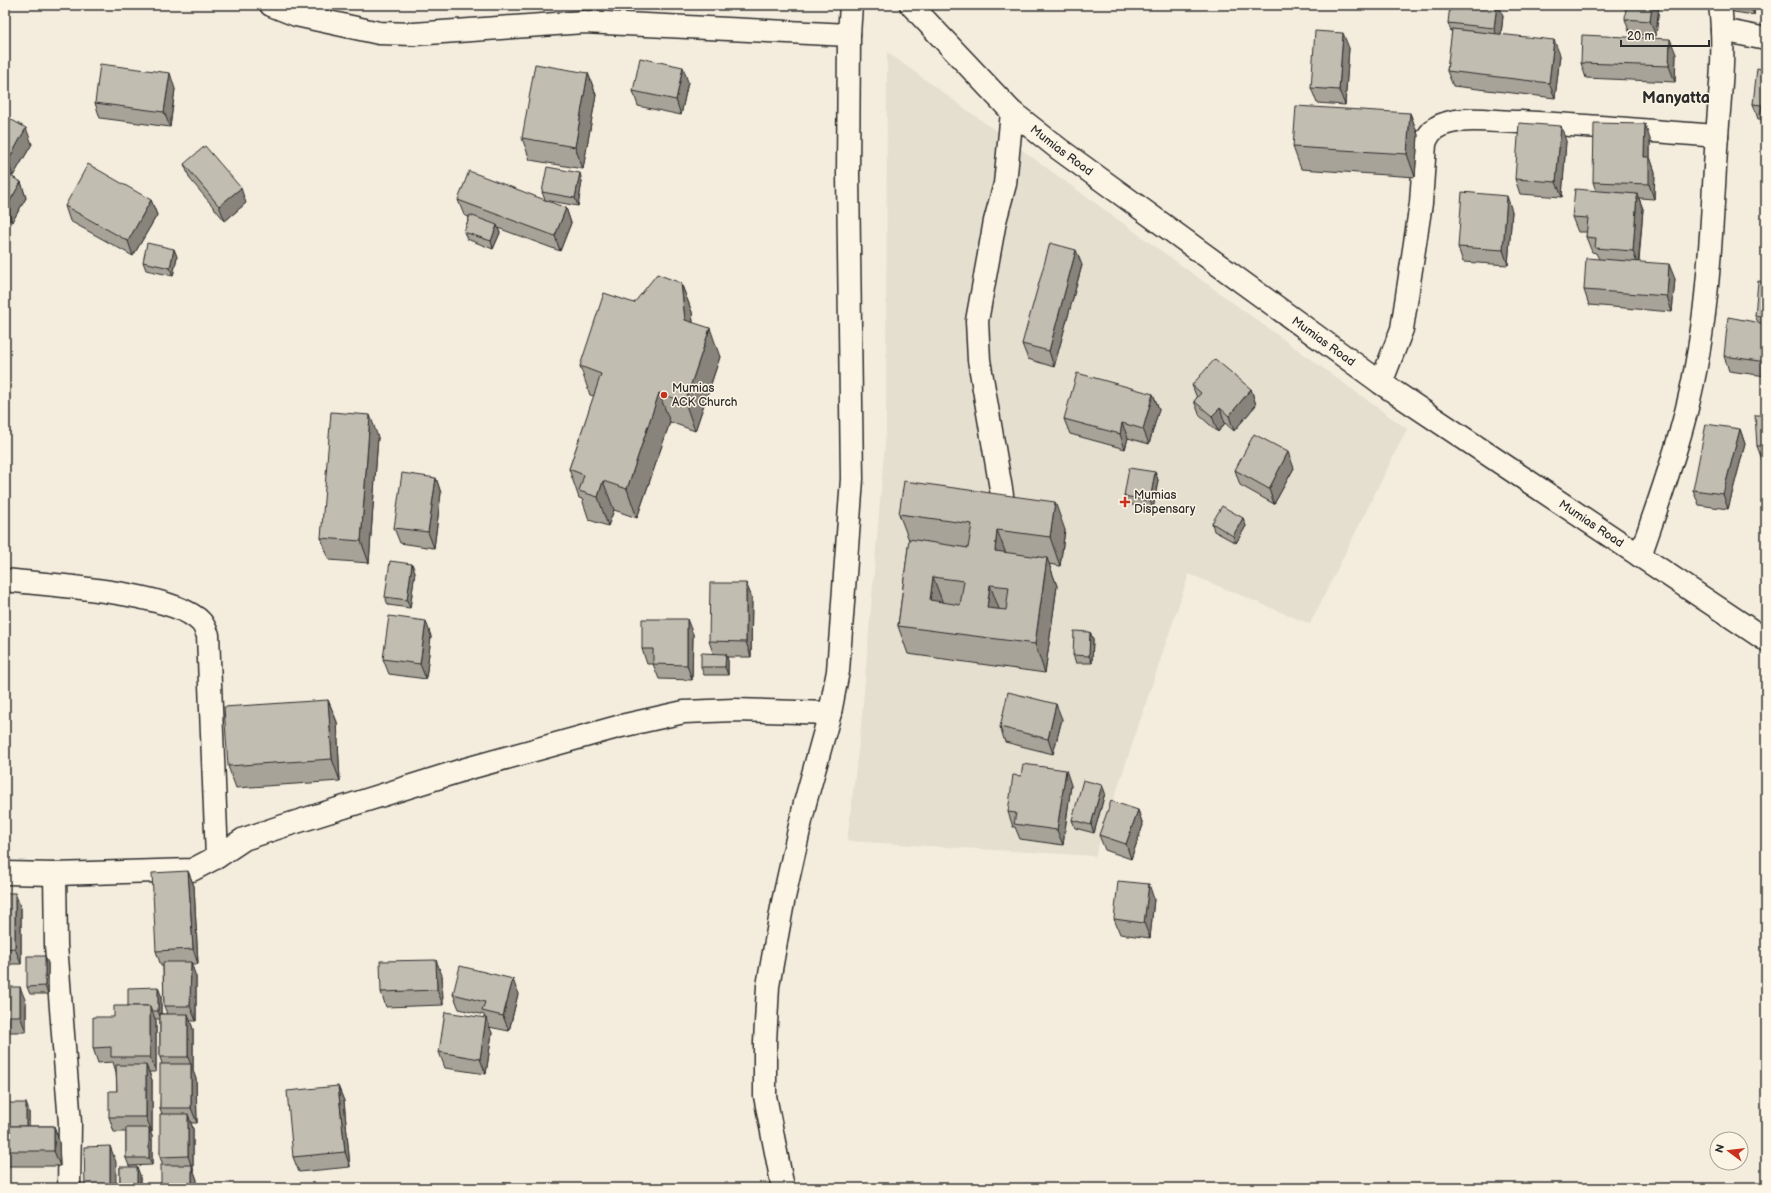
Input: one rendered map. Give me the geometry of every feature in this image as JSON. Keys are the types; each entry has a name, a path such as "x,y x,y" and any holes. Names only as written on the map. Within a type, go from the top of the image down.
{"street":[{"path":"271,5 296,14 379,33 414,34 584,22 849,35"},
{"path":"783,1188 765,1096 765,1042 768,986 782,902 805,803 830,713 838,671 852,479 849,35 851,5"},
{"name":"Mumias Road","path":"910,5 1012,112 1059,149 1382,383 1766,640"},
{"path":"1640,556 1667,477 1684,419 1704,316 1722,82 1722,30 1720,5"},
{"path":"1722,30 1766,39"},
{"path":"1002,495 979,360 977,321 995,222 1005,184 1012,112"},
{"path":"1382,383 1402,329 1421,203 1425,144 1427,137 1433,130 1452,122 1481,121 1563,124 1717,136"},
{"path":"5,580 150,598 182,609 202,622 208,635 217,857"},
{"path":"5,873 55,874 192,870 217,857 244,839 466,768 621,726 684,712 734,710 830,713"},
{"path":"55,874 56,945 70,1123 68,1188"}],"shaded area":[{"name":"Mumias Dispensary","path":"887,52 1407,429 1310,624 1189,574 1095,856 847,841 861,726 886,430"}],"building":[{"path":"1450,5 1497,5 1494,28 1448,23"},
{"path":"1626,5 1652,5 1650,21 1625,19"},
{"path":"1452,29 1554,40 1549,83 1447,71"},
{"path":"1315,31 1343,33 1339,90 1311,88"},
{"path":"1582,35 1670,39 1669,66 1581,63"},
{"path":"640,58 683,67 676,100 633,91"},
{"path":"100,64 170,73 164,112 95,103"},
{"path":"535,64 588,73 575,147 522,138"},
{"path":"1757,68 1766,70 1766,117 1760,117 1762,105 1753,104"},
{"path":"1296,106 1410,113 1407,154 1293,147"},
{"path":"5,116 26,128 8,161 5,159"},
{"path":"1519,123 1561,126 1556,182 1515,179"},
{"path":"1594,123 1645,124 1644,157 1649,157 1649,184 1593,182"},
{"path":"205,146 241,188 219,206 184,164"},
{"path":"88,164 151,200 128,241 65,206"},
{"path":"547,167 580,173 575,198 542,192"},
{"path":"469,171 566,208 555,236 458,200"},
{"path":"5,173 21,182 7,206 5,205"},
{"path":"1575,189 1637,194 1633,251 1595,248 1596,238 1586,237 1588,218 1572,217"},
{"path":"1462,192 1507,196 1503,250 1458,247"},
{"path":"470,215 497,225 491,241 464,232"},
{"path":"147,243 174,249 170,268 143,262"},
{"path":"1050,243 1076,250 1049,351 1022,344"},
{"path":"1586,258 1669,264 1667,296 1584,290"},
{"path":"657,274 681,283 685,320 710,328 685,402 659,393 627,489 603,481 598,497 579,491 584,475 569,469 601,374 580,366 604,293 634,303"},
{"path":"1758,281 1766,282 1766,317 1755,316"},
{"path":"1728,317 1766,324 1766,362 1724,356"},
{"path":"1215,359 1251,389 1229,416 1220,408 1212,416 1194,401 1201,393 1192,385"},
{"path":"1077,373 1153,394 1143,429 1122,423 1120,434 1064,419"},
{"path":"331,412 370,415 361,541 321,538"},
{"path":"1755,415 1766,415 1766,446 1757,446"},
{"path":"1706,424 1740,429 1723,494 1693,490"},
{"path":"1254,434 1288,452 1269,489 1235,470"},
{"path":"1129,468 1155,472 1150,501 1124,496"},
{"path":"402,473 436,478 428,532 394,528"},
{"path":"904,481 1055,502 1050,537 997,530 995,551 1047,558 1035,644 898,626 909,539 968,548 972,524 899,514","holes":["933,577 964,581 960,605 930,600","990,585 1009,587 1006,610 987,608"]},
{"path":"1222,506 1243,518 1233,536 1212,523"},
{"path":"390,561 412,564 407,600 385,597"},
{"path":"710,583 746,583 746,642 709,641"},
{"path":"389,616 426,621 420,664 383,659"},
{"path":"642,619 687,619 687,665 653,664 653,649 642,649"},
{"path":"1074,631 1090,632 1089,656 1073,655"},
{"path":"701,653 726,654 725,667 701,667"},
{"path":"1008,692 1056,704 1048,739 1000,727"},
{"path":"328,700 332,759 228,766 224,707"},
{"path":"1023,764 1066,770 1057,830 1014,824 1016,813 1008,812 1013,775 1021,776"},
{"path":"1083,780 1102,785 1091,825 1072,820"},
{"path":"1111,801 1138,810 1126,844 1099,835"},
{"path":"188,871 193,949 156,951 152,873"},
{"path":"1118,881 1149,884 1144,923 1114,919"},
{"path":"5,893 15,893 15,948 5,949"},
{"path":"27,956 45,956 45,986 27,987"},
{"path":"436,960 437,990 381,992 380,961"},
{"path":"163,962 191,962 190,1006 164,1006"},
{"path":"460,966 513,979 503,1016 482,1011 485,1002 453,994"},
{"path":"5,987 20,987 20,1016 5,1016"},
{"path":"158,987 158,1011 152,1011 150,1006 128,1006 128,988"},
{"path":"114,1006 150,1006 150,1057 111,1057 111,1047 93,1048 93,1017 114,1017"},
{"path":"445,1012 486,1018 480,1059 439,1052"},
{"path":"160,1014 188,1014 188,1057 160,1057"},
{"path":"160,1064 191,1064 191,1108 160,1108"},
{"path":"116,1065 146,1065 146,1117 109,1117 109,1091 117,1091"},
{"path":"338,1086 345,1152 293,1157 287,1091"},
{"path":"6,1103 26,1103 26,1126 6,1126"},
{"path":"160,1114 188,1114 188,1156 160,1157"},
{"path":"5,1126 54,1126 54,1151 5,1151"},
{"path":"126,1128 149,1128 149,1158 126,1158"},
{"path":"110,1146 110,1188 85,1188 84,1147"},
{"path":"161,1165 192,1165 192,1188 161,1188"},
{"path":"120,1167 137,1167 137,1187 120,1188"},
{"path":"503,1183 543,1188 502,1188"},
{"path":"655,1186 717,1186 717,1188 655,1188"}],"place":[{"name":"Mumias ACK Church","path":"664,395"},
{"name":"Mumias Dispensary","path":"1125,502"}],"district":[{"name":"Manyatta","path":"1676,98"}]}
